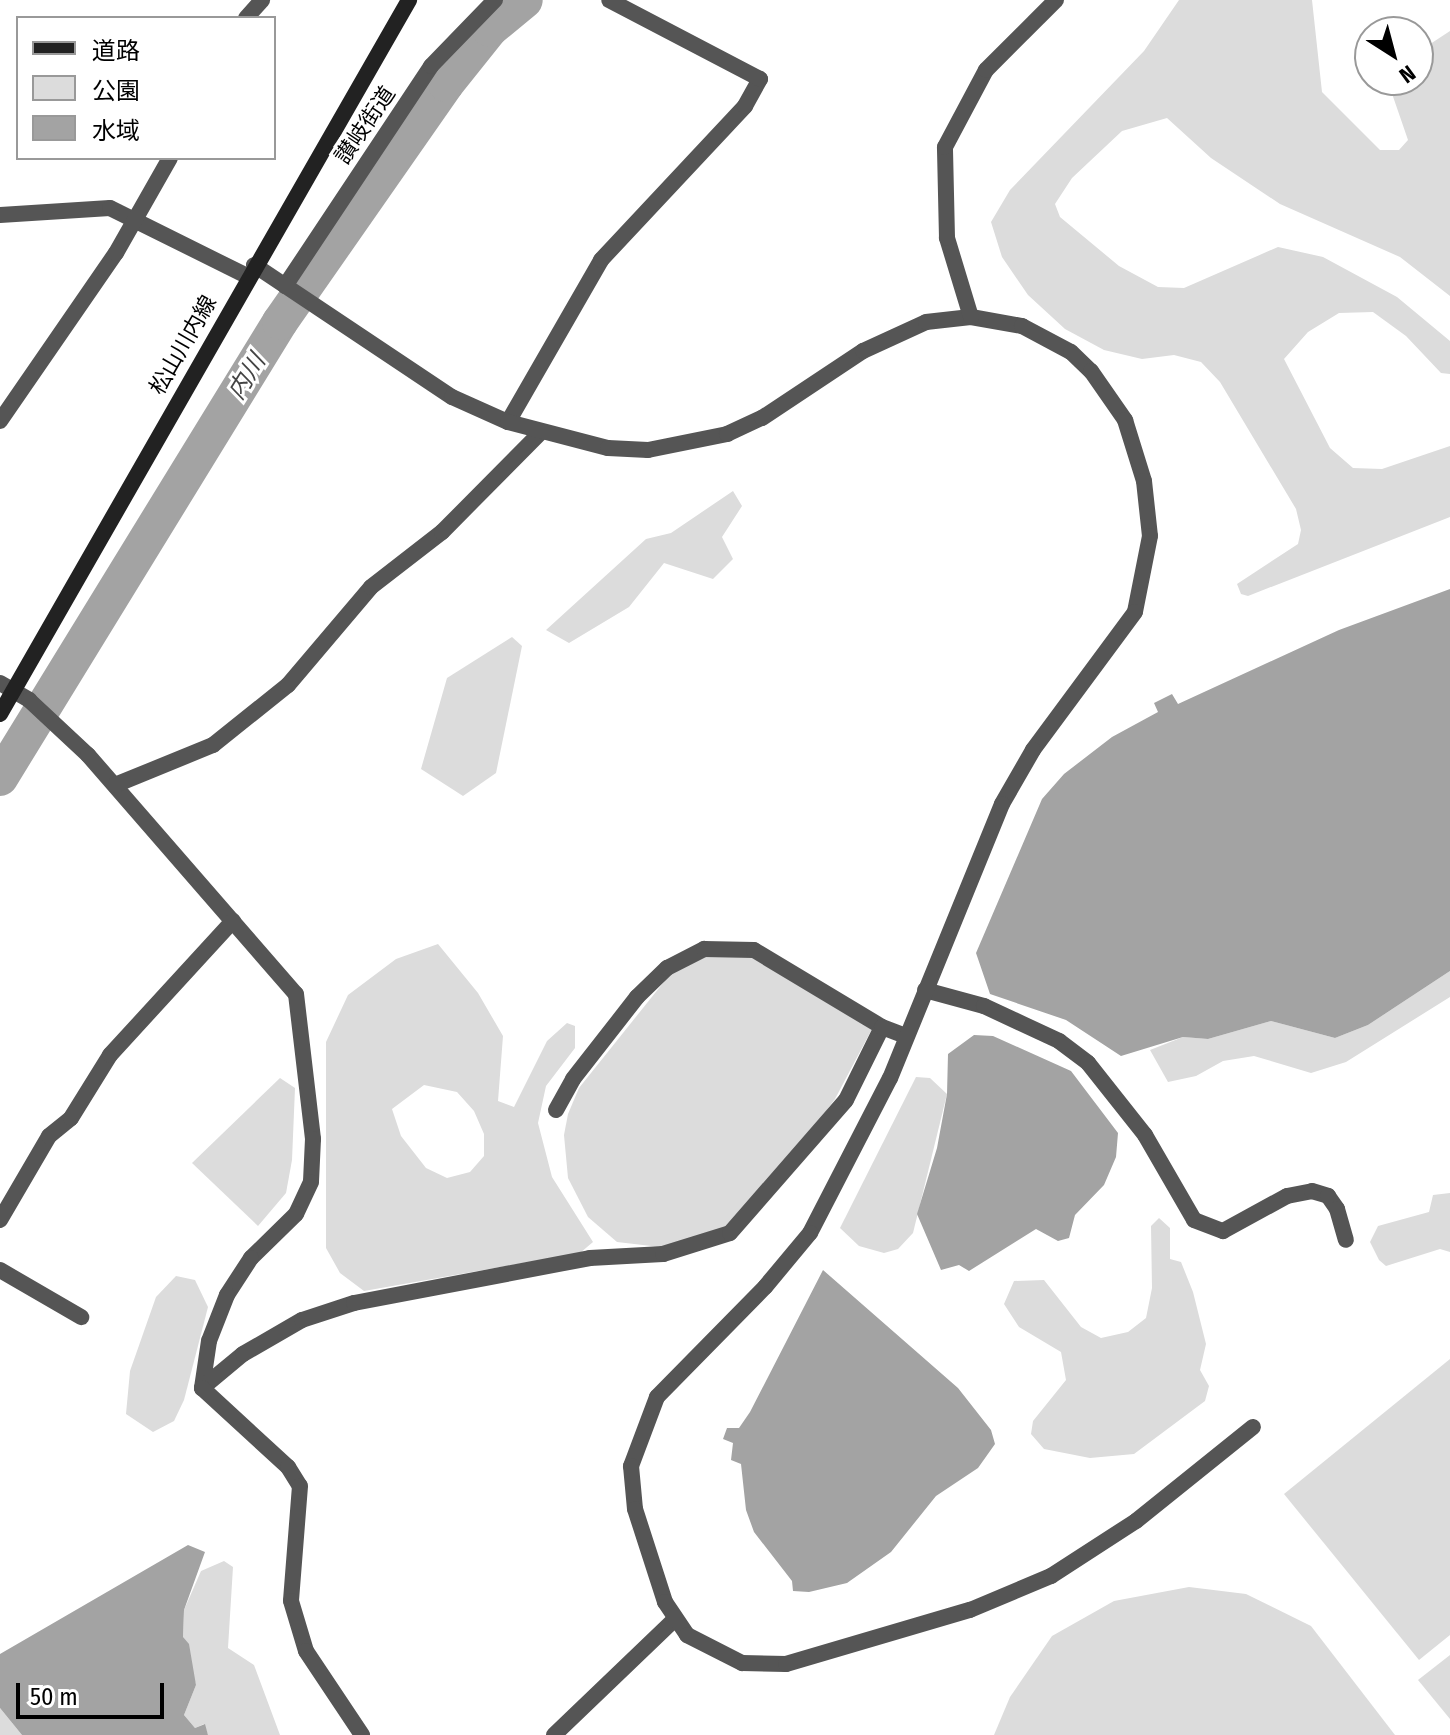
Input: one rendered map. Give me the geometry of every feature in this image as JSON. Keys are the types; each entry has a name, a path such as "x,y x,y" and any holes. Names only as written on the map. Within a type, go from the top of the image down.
{"main road":[{"name":"松山川内線","path":"0,714 6,686 409,0"}],"street":[{"path":"248,16 262,0"},
{"name":"讃岐街道","path":"288,288 431,66 495,0"},
{"path":"508,422 601,260 745,106 760,79 609,0"},
{"path":"971,317 947,238 945,147 986,70 1056,0"},
{"path":"0,421 135,217 169,160"},
{"path":"0,215 110,208 135,217 288,288 403,368 508,422 608,448 648,450 727,434 762,418 898,332 926,322 971,317 1022,326 1071,352 1091,371 1125,420 1135,448 1150,536 1135,612 1033,750 1002,804 851,1160 810,1233 765,1287 657,1397 636,1440 631,1466 635,1509 675,1619 704,1648 763,1666 812,1658 970,1610 1095,1551 1253,1427"},
{"path":"115,785 213,745 288,685 301,662 319,649 371,587 442,532 541,432"},
{"path":"6,686 29,700 115,785 296,994 313,1139 311,1182 296,1214 251,1258 227,1295 209,1341 202,1388"},
{"path":"0,1220 49,1136 71,1118 110,1055 233,921"},
{"path":"556,1110 573,1079 637,997 667,968 704,949 754,950 882,1027 906,1036"},
{"path":"925,990 984,1006 1004,1020 1059,1041 1088,1063 1145,1135 1194,1220 1223,1231 1287,1196 1312,1191 1328,1196 1337,1209 1346,1240"},
{"path":"202,1388 243,1354 302,1320 354,1303 590,1258 663,1254 730,1233 846,1100 882,1027"},
{"path":"0,1270 81,1317"},
{"path":"202,1388 288,1467 300,1486 291,1601 306,1651 362,1735"},
{"path":"554,1735 675,1619"}],"green space":[{"path":"1179,0 1312,0 1322,92 1380,150 1399,150 1408,140 1393,96 1434,96 1434,42 1450,31 1450,296 1400,257 1280,204 1211,158 1167,118 1122,131 1072,178 1055,204 1060,217 1119,266 1158,287 1184,288 1278,247 1323,257 1397,297 1450,341 1450,374 1441,373 1406,336 1373,312 1339,313 1308,332 1284,359 1330,448 1353,468 1382,469 1450,446 1450,517 1248,596 1241,594 1237,584 1298,544 1301,530 1296,509 1220,382 1201,362 1174,355 1142,359 1104,350 1065,329 1028,295 1002,257 991,222 1010,190 1144,51"},
{"path":"733,491 742,506 722,537 733,559 713,579 664,563 629,607 569,643 546,630 646,539 671,533"},
{"path":"512,637 522,646 496,773 463,796 421,769 447,678"},
{"path":"438,944 478,993 503,1036 498,1101 514,1107 547,1041 567,1023 575,1026 575,1048 546,1086 538,1123 552,1177 593,1242 580,1253 364,1291 340,1273 326,1248 326,1042 348,995 396,959","holes":["424,1085 457,1092 474,1111 484,1134 484,1156 470,1172 447,1178 426,1168 401,1136 392,1109"]},
{"path":"720,953 748,955 873,1027 835,1099 803,1142 725,1229 660,1247 617,1242 588,1217 568,1178 564,1135 568,1114 579,1088 671,973 695,959"},
{"path":"1450,971 1450,997 1346,1062 1311,1073 1254,1056 1223,1061 1196,1076 1168,1082 1150,1050 1183,1037 1208,1039 1271,1021 1335,1038 1368,1025"},
{"path":"916,1077 930,1078 947,1094 913,1233 898,1249 884,1253 859,1246 840,1228"},
{"path":"280,1078 295,1088 292,1160 286,1193 258,1226 192,1163"},
{"path":"1450,1193 1450,1252 1440,1249 1386,1266 1379,1260 1370,1242 1378,1226 1429,1212 1433,1195"},
{"path":"1159,1218 1170,1228 1170,1259 1181,1262 1193,1292 1206,1344 1200,1370 1209,1386 1205,1401 1134,1454 1090,1458 1044,1449 1031,1434 1033,1421 1066,1380 1061,1352 1019,1327 1004,1304 1014,1281 1044,1280 1081,1327 1101,1338 1128,1332 1146,1318 1152,1288 1151,1226"},
{"path":"176,1276 195,1280 208,1307 184,1400 174,1421 153,1432 126,1414 130,1371 156,1297"},
{"path":"1450,1359 1450,1635 1419,1660 1284,1494"},
{"path":"224,1561 233,1567 228,1648 254,1665 280,1735 208,1735 204,1724 195,1728 184,1715 196,1685 183,1637 184,1610 201,1571"},
{"path":"1189,1587 1246,1594 1311,1626 1395,1735 994,1735 1010,1697 1052,1636 1114,1601"},
{"path":"1450,1655 1450,1719 1418,1680"},
{"path":"0,1708 22,1735 0,1735"}],"water":[{"path":"1450,589 1450,971 1368,1025 1335,1038 1271,1021 1208,1039 1183,1037 1121,1056 1066,1020 990,994 976,953 1042,799 1064,774 1112,737 1158,712 1154,703 1172,694 1178,704 1339,630"},
{"path":"974,1035 993,1036 1071,1071 1118,1133 1116,1157 1104,1185 1075,1215 1069,1238 1058,1241 1036,1229 969,1271 959,1265 941,1270 917,1214 937,1148 947,1094 948,1054"},
{"path":"823,1270 958,1388 991,1430 995,1444 978,1468 936,1496 891,1552 847,1583 809,1592 793,1591 792,1581 754,1532 746,1510 741,1464 731,1460 733,1443 723,1439 727,1428 739,1428 750,1412"},
{"path":"188,1545 205,1552 184,1610 183,1637 189,1644 196,1685 184,1715 195,1728 205,1724 208,1735 22,1735 0,1708 0,1654"}],"waterway":[{"name":"内川","path":"0,778 280,322 446,84 490,29 525,0"}]}
